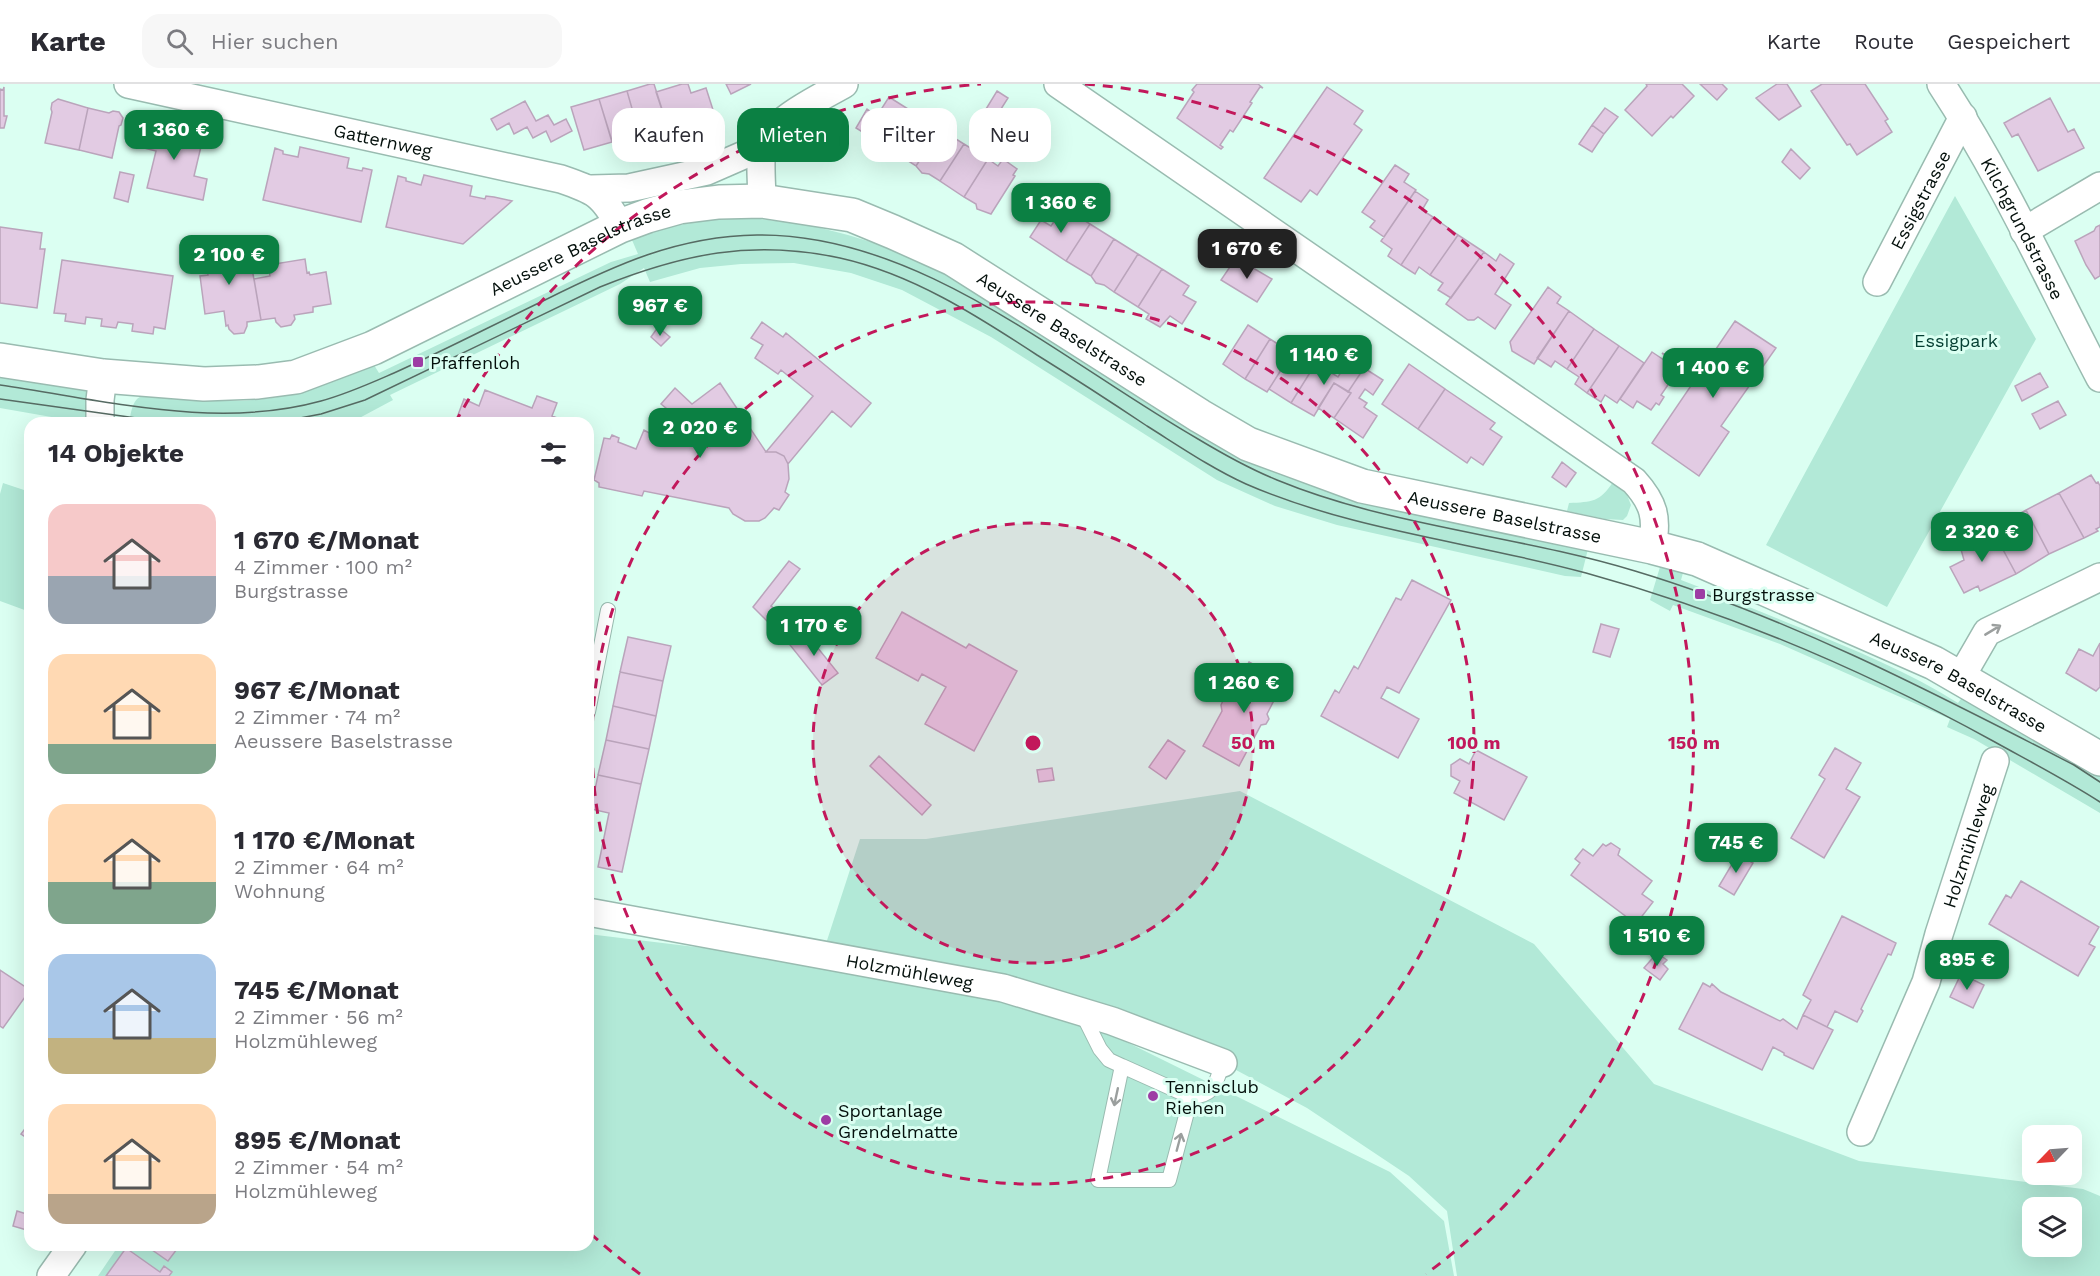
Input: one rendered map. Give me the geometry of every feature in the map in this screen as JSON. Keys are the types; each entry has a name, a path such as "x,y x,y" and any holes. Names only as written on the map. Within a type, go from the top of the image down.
{"main road":[{"name":"Aeussere Baselstrasse","path":"0,360 103,376 204,384 258,382 296,376 373,348 621,226 647,216 679,207 719,202 762,201 852,215 953,259 1200,416 1259,449 1362,486 1652,547 1696,559 1934,663 2100,759"}],"street":[{"name":"Gatternweg","path":"128,84 561,179 591,189 607,203 621,226"},
{"path":"805,108 844,84"},
{"path":"1058,84 1634,481 1646,495 1654,511 1656,529 1652,547"},
{"name":"Kilchgrundstrasse","path":"1941,84 1994,171 2100,378"},
{"name":"Essigstrasse","path":"1877,282 1963,117"},
{"path":"591,189 629,188 707,171 737,158"},
{"path":"762,162 762,201"},
{"path":"2024,231 2100,186"},
{"path":"100,417 103,376"},
{"path":"1961,677 1987,632 2100,577"},
{"name":"Holzmühleweg","path":"1861,1132 1926,982 1939,934 1995,760"},
{"name":"Holzmühleweg","path":"594,913 1003,988 1082,1014 1112,1021 1223,1063"},
{"path":"51,1276 69,1251"}],"lane":[{"path":"594,681 608,610"},
{"path":"1082,1014 1100,1049 1109,1060 1191,1097 1206,1095 1211,1090 1223,1063"},
{"path":"1122,1066 1098,1180 1169,1180 1191,1097"}],"green space":[{"name":"Essigpark","path":"1955,196 2036,339 1887,607 1766,545"},
{"path":"753,218 809,225 894,249 943,270 1185,423 1588,549 1581,577 1565,576 1337,525 1275,506 1217,480 991,337 902,290 851,273 794,263 741,264 700,268 650,282 644,268 620,284 390,395 393,400 361,417 130,417 136,400 145,395 169,399 245,401 302,392 374,365 379,373 611,262 638,254 632,240 663,228 706,220"},
{"path":"0,374 84,387 88,392 87,417 51,417 0,408"},
{"path":"1613,482 1627,495 1631,505 1623,520 1605,519 1567,511 1569,503 1595,500 1604,494"},
{"path":"3,483 24,490 24,610 0,601 0,494"},
{"path":"1660,567 1683,573 1681,580 1881,662 1958,703 1963,696 2100,776 2100,813 1974,739 1947,727 1950,719 1780,644 1673,605 1670,611 1650,600"},
{"path":"1240,791 1534,944 1654,1084 1859,1161 2022,1181 2022,1185 2051,1185 2083,1189 2100,1196 2100,1276 1457,1276 1447,1211 1409,1176 1307,1108 1223,1063 1082,1013 832,964 1082,1020 1390,1172 1444,1221 1454,1276 98,1276 115,1251 594,1251 594,935 820,962 860,839 926,839"}],"building":[{"path":"654,84 662,108 632,108 627,91"},
{"path":"682,84 688,84 691,93 706,88 712,108 661,108 656,92"},
{"path":"726,84 751,84 731,94"},
{"path":"1197,84 1258,84 1263,88 1260,87 1233,132 1230,130 1220,145 1223,147 1221,149 1177,118"},
{"path":"1646,84 1682,84 1694,96 1652,136 1625,110 1647,86"},
{"path":"1700,84 1722,84 1727,89 1717,100"},
{"path":"1777,84 1787,84 1801,106 1779,120 1756,98"},
{"path":"1822,84 1865,84 1888,119 1885,121 1892,132 1857,155 1850,144 1847,145 1811,91"},
{"path":"4,87 4,116 7,116 4,128 0,128 0,89 3,90"},
{"path":"1327,87 1363,111 1354,124 1362,130 1317,195 1310,190 1301,202 1264,178"},
{"path":"627,91 632,108 612,108 612,141 599,99"},
{"path":"997,91 1008,98 1002,108 987,108"},
{"path":"889,97 906,108 882,108"},
{"path":"2050,98 2068,132 2074,129 2084,148 2038,171 2018,134 2012,137 2004,123"},
{"path":"58,99 88,108 79,150 45,143 52,103"},
{"path":"599,99 612,142 584,150 571,107"},
{"path":"525,101 536,121 548,115 554,125 566,119 572,131 551,142 546,131 533,138 527,127 514,134 509,123 497,130 491,119"},
{"path":"88,108 109,113 119,112 123,118 112,158 79,150"},
{"path":"1605,108 1618,117 1604,134 1592,125"},
{"path":"861,119 861,131 856,128"},
{"path":"146,120 162,123 160,129 172,132 174,125 185,128 184,135 203,138 194,176 207,179 203,200 147,188 156,151 140,147"},
{"path":"1592,125 1604,134 1592,152 1579,144"},
{"path":"957,140 964,144 957,155"},
{"path":"964,144 969,147 969,162 986,162 964,197 940,181 952,162 957,162 957,155"},
{"path":"300,147 349,158 347,168 372,170 361,222 263,200 275,148 283,151 283,154 298,157"},
{"path":"1791,149 1810,168 1800,179 1782,162"},
{"path":"919,162 952,162 940,181 929,174 922,173 916,166"},
{"path":"986,162 992,162 998,166 1001,162 1007,162 1017,169 991,214 977,209 976,204 964,197"},
{"path":"1395,165 1409,174 1404,182 1416,190 1384,237 1370,227 1375,221 1362,212"},
{"path":"120,172 134,175 128,202 114,198"},
{"path":"424,175 472,186 470,196 485,199 486,196 512,201 463,244 386,227 398,176 421,185"},
{"path":"1415,191 1428,200 1422,210 1433,217 1401,265 1388,256 1392,249 1381,241"},
{"path":"1064,207 1090,224 1066,261 1030,237 1041,220 1051,226"},
{"path":"1433,217 1458,235 1430,275 1419,267 1415,274 1401,265"},
{"path":"1090,224 1114,239 1091,276 1066,261"},
{"path":"2100,225 2100,276 2095,279 2075,241 2094,231"},
{"path":"0,227 42,233 40,249 45,249 37,308 0,303"},
{"path":"1458,235 1484,252 1451,298 1438,290 1443,283 1430,275"},
{"path":"232,236 237,270 252,268 261,320 247,322 244,333 234,334 228,325 226,326 224,311 205,314 200,276 208,275 202,241"},
{"path":"1114,239 1138,254 1114,292 1096,283 1091,276"},
{"path":"1484,252 1496,261 1500,254 1514,264 1495,294 1511,305 1495,329 1478,317 1468,320 1446,304"},
{"path":"1138,254 1162,269 1138,307 1114,292"},
{"path":"1236,258 1272,279 1257,302 1221,280"},
{"path":"305,259 307,273 309,272 310,275 326,272 331,304 313,307 313,312 294,315 295,319 291,325 281,327 275,318 261,320 254,279 270,276 268,265"},
{"path":"62,260 173,276 165,329 154,327 153,334 132,331 133,324 118,322 116,328 101,326 102,319 86,317 85,324 65,321 66,314 54,313"},
{"path":"1162,269 1189,286 1183,295 1196,302 1182,324 1170,316 1160,327 1146,319 1149,314 1138,307"},
{"path":"1548,287 1561,297 1557,303 1569,311 1534,364 1512,351 1510,342"},
{"path":"1569,311 1594,329 1567,369 1555,361 1551,367 1537,358"},
{"path":"1735,321 1776,348 1721,426 1729,432 1699,476 1652,443"},
{"path":"762,322 783,337 786,333 871,403 851,427 832,411 788,464 784,456 776,452 766,452 813,396 781,370 778,374 755,358 763,345 751,338"},
{"path":"1248,325 1270,339 1245,379 1223,364"},
{"path":"658,327 670,337 661,346 651,337"},
{"path":"1594,329 1619,346 1587,393 1575,384 1579,377 1567,369"},
{"path":"1270,339 1292,353 1267,392 1245,379"},
{"path":"1619,346 1644,363 1617,403 1605,395 1601,402 1587,393"},
{"path":"1294,349 1316,363 1291,403 1269,389"},
{"path":"1652,352 1664,360 1666,357 1662,353 1667,356 1669,353 1683,363 1661,395 1664,397 1659,405 1656,403 1651,410 1637,401 1633,408 1620,399"},
{"path":"1349,359 1364,368 1348,392 1334,383 1314,416 1291,403 1316,363 1338,377"},
{"path":"1409,364 1445,389 1418,429 1382,404"},
{"path":"1364,368 1383,380 1373,395 1365,389 1359,398 1367,403 1364,407 1377,416 1363,438 1334,418"},
{"path":"2040,373 2048,387 2022,401 2015,386"},
{"path":"720,383 766,452 776,452 784,456 788,464 789,479 785,492 789,495 779,510 774,508 759,521 745,521 733,514 729,508 644,491 642,496 599,487 599,483 594,480 604,438 610,439 612,435 619,438 618,442 636,449 644,430 651,434 667,409 661,404 675,388 692,404"},
{"path":"1334,383 1351,393 1334,418 1318,408"},
{"path":"1445,389 1495,423 1490,429 1502,437 1483,465 1471,457 1467,463 1418,429"},
{"path":"485,390 532,408 537,396 557,403 552,416 555,417 457,417 464,399 479,406"},
{"path":"2058,401 2066,415 2040,429 2032,414"},
{"path":"1562,462 1576,473 1566,487 1552,477"},
{"path":"2091,475 2100,486 2100,527 2096,529 2098,531 2084,538 2059,493"},
{"path":"2059,493 2084,538 2049,554 2026,510"},
{"path":"2026,510 2049,554 2016,574 1992,529"},
{"path":"1992,529 2016,574 1980,591 1978,586 1964,593 1950,567 1964,560 1960,546"},
{"path":"789,561 800,569 771,606 782,614 772,626 753,607"},
{"path":"1412,580 1451,600 1399,693 1387,687 1381,698 1419,719 1398,758 1321,716 1335,690 1339,693 1354,666 1358,669 1396,598 1401,600"},
{"path":"902,612 966,648 969,644 1017,671 974,751 925,724 946,687 922,674 918,681 876,658"},
{"path":"1601,624 1619,629 1610,657 1593,652"},
{"path":"814,627 821,636 813,642 838,673 822,685 790,645"},
{"path":"628,637 671,646 663,681 620,672"},
{"path":"2100,643 2100,687 2096,691 2066,673 2079,649 2093,656"},
{"path":"1249,662 1284,681 1267,714 1269,719 1266,724 1261,725 1239,766 1203,746 1222,711 1221,705 1225,696 1231,694"},
{"path":"620,672 663,681 656,716 613,706"},
{"path":"613,706 656,716 649,749 606,740"},
{"path":"606,740 649,749 641,784 598,775"},
{"path":"1168,740 1185,751 1166,779 1149,767"},
{"path":"1835,748 1861,763 1846,789 1860,797 1824,858 1791,838 1825,779 1819,775"},
{"path":"1476,750 1527,777 1504,820 1454,793 1460,781 1451,776 1451,765 1460,759 1469,764"},
{"path":"879,756 931,805 922,815 870,766"},
{"path":"1052,768 1054,780 1039,782 1037,770"},
{"path":"598,775 641,784 622,872 598,867 609,813 594,810"},
{"path":"1611,843 1620,849 1618,855 1652,881 1642,894 1653,902 1636,924 1571,875 1580,863 1575,859 1583,849 1593,856 1603,844 1606,846"},
{"path":"1738,854 1753,863 1734,895 1719,886"},
{"path":"2021,881 2099,927 2089,944 2095,947 2078,976 1989,924 2006,895 2011,898"},
{"path":"1842,916 1896,943 1891,955 1888,954 1857,1022 1835,1011 1827,1027 1803,1015 1811,1000 1803,995"},
{"path":"1657,953 1667,960 1663,964 1668,969 1660,980 1644,968"},
{"path":"0,970 24,986 24,998 3,1028 0,1026"},
{"path":"1961,974 1984,985 1973,1008 1950,997"},
{"path":"1703,983 1710,987 1712,984 1721,992 1780,1021 1783,1019 1797,1029 1803,1015 1833,1030 1813,1069 1773,1047 1762,1070 1679,1029"},
{"path":"17,1211 24,1213 24,1229 13,1226"},
{"path":"124,1251 130,1251 160,1272 164,1266 172,1272 169,1276 106,1276"},
{"path":"154,1251 176,1251 168,1261"}],"tram line":[{"path":"0,385 120,404 201,413 241,413 281,409 321,401 368,384 597,275 648,255 700,241 728,237 757,235 817,240 876,255 933,278 988,307 1207,445 1277,480 1364,509 1545,548 1635,571 1748,610 1859,658 1967,710 2074,765 2100,782"},
{"path":"305,417 365,400 600,287 660,266 689,258 747,250 808,252 840,258 893,274 967,311 1195,456 1246,484 1287,500 1371,525 1586,573 1743,625 1895,690 2061,778 2100,802"},
{"path":"0,399 129,417"}],"place":[{"name":"Pfaffenloh","path":"418,362"},
{"name":"Burgstrasse","path":"1700,594"},
{"name":"Tennisclub Riehen","path":"1153,1096"},
{"name":"Sportanlage Grendelmatte","path":"826,1120"}]}
